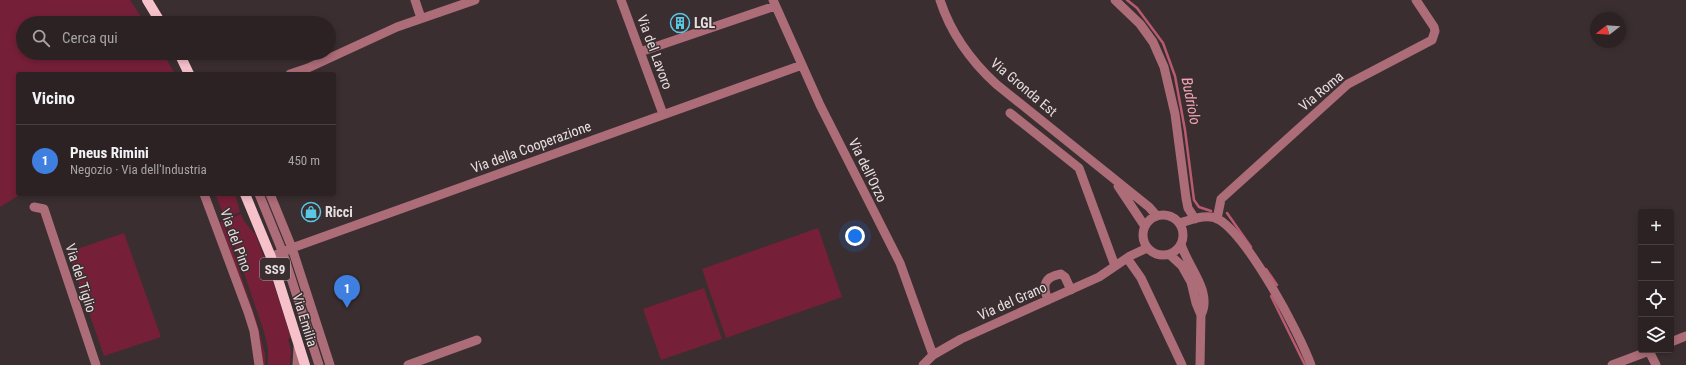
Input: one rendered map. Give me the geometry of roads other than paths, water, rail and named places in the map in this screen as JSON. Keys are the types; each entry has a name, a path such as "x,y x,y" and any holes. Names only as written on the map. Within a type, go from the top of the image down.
{"main road":[{"path":"147,0 157,16"},
{"path":"182,60 188,72"},
{"name":"Via Emilia","path":"245,196 271,257 305,365"}],"street":[{"path":"415,0 421,18"},
{"path":"336,55 377,35 474,0"},
{"name":"Via del Lavoro","path":"621,0 663,114"},
{"name":"Via Gronda Est","path":"940,0 953,33 965,52 979,69 1149,207 1156,215"},
{"path":"1115,0 1140,24 1153,42 1164,67 1175,114 1186,198 1188,208 1194,219"},
{"name":"Via Roma","path":"1217,219 1221,199 1348,84 1432,40 1434,36 1434,27 1416,0"},
{"path":"640,52 774,3"},
{"name":"Via dell'Orzo","path":"774,3 820,105 900,262 933,355"},
{"path":"296,72 325,60"},
{"name":"Via della Cooperazione","path":"271,257 292,248 802,65"},
{"path":"1010,113 1079,168 1114,266"},
{"name":"Via Gronda Est","path":"1113,178 1144,225"},
{"name":"Via del Pino","path":"205,196 248,312 254,331 259,365"},
{"path":"260,196 283,252 319,365"},
{"path":"271,196 292,248 330,365"},
{"name":"Via del Tiglio","path":"34,207 44,209 96,365"},
{"path":"266,212 276,207"},
{"path":"1181,244 1169,254 1157,254 1145,244 1142,231 1144,225 1156,215 1169,215 1180,223 1183,233 1181,244 1183,252 1198,278 1205,301 1204,309 1201,314"},
{"path":"1180,223 1210,217 1217,219 1227,226 1244,245 1281,303 1311,365"},
{"name":"Via del Grano","path":"923,365 933,355 961,339 1099,277 1145,244"},
{"path":"1169,254 1182,266 1191,282 1196,303 1201,314 1200,365"},
{"path":"1128,257 1141,278 1182,365"},
{"path":"1048,300 1044,292 1045,285 1047,280 1054,275 1060,274 1065,277 1071,290"},
{"path":"295,289 304,286"},
{"path":"309,333 319,330"},
{"path":"1674,341 1686,336"},
{"path":"408,365 477,340"},
{"path":"297,365 299,346"},
{"path":"1612,365 1645,353"},
{"path":"1651,353 1656,365"}],"waterway":[{"name":"Budriolo","path":"1127,0 1137,8 1163,43 1175,76 1185,130 1194,200 1199,207 1211,211"},
{"name":"Budriolo","path":"1227,213 1251,247"},
{"name":"Budriolo","path":"1266,269 1277,285"},
{"name":"Budriolo","path":"1271,296 1305,365"}],"place":[{"name":"LGL","path":"680,23"},
{"name":"Ricci","path":"311,212"},
{"name":"Pneus Rimini","path":"347,308"}]}
